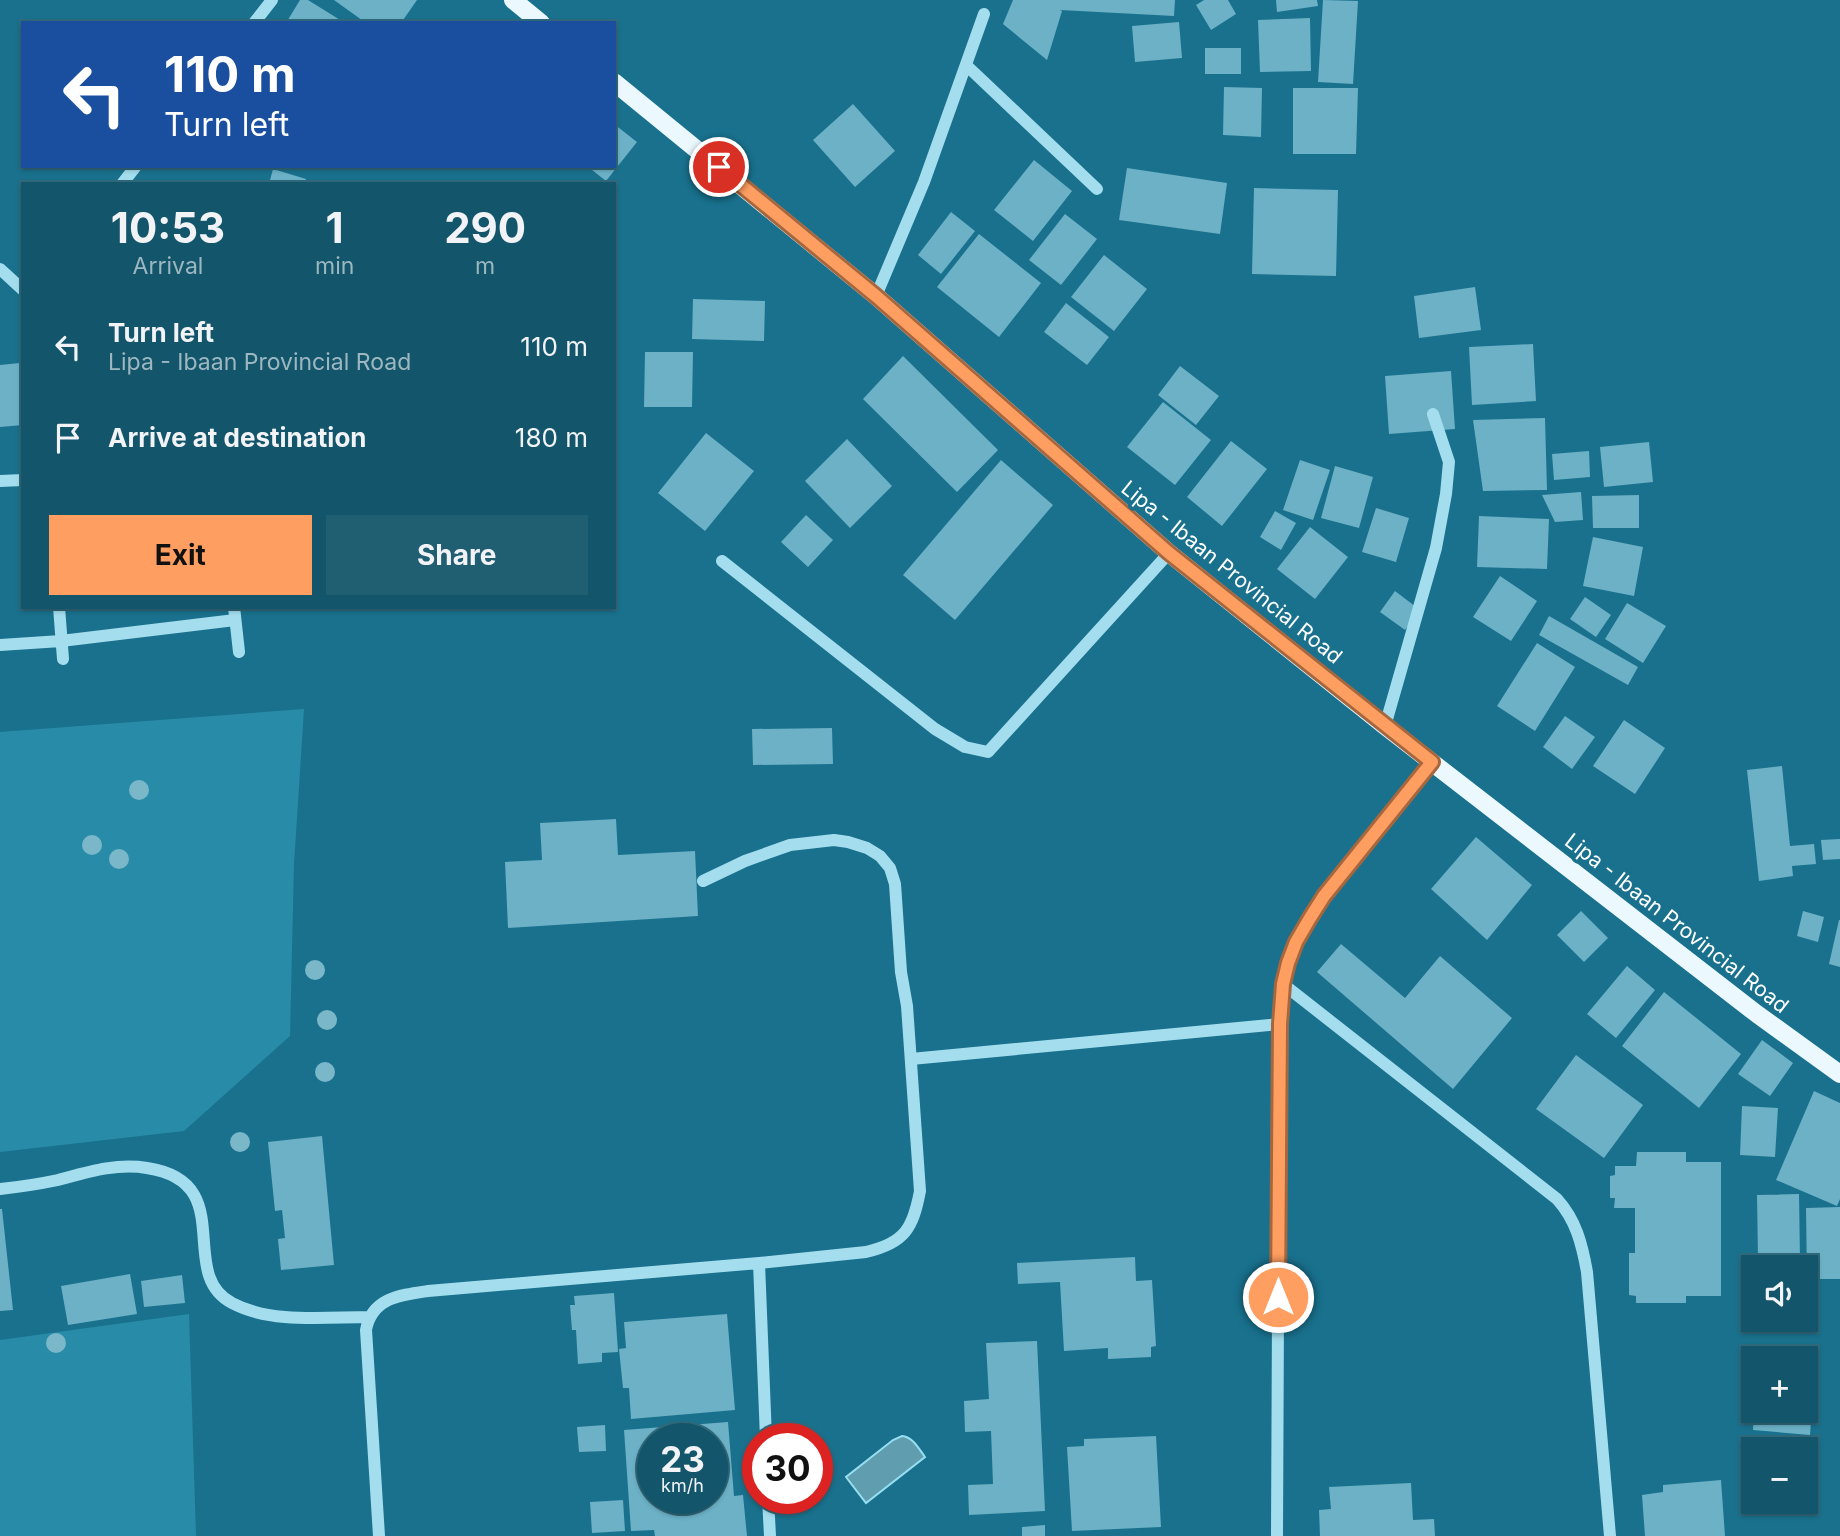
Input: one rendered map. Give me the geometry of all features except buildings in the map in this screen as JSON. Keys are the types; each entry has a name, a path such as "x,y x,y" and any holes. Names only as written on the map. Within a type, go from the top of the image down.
{"main road":[{"path":"513,0 539,21"},
{"name":"Lipa - Ibaan Provincial Road","path":"616,84 876,296 1169,553 1385,726 1757,1014 1840,1074"}],"street":[{"path":"256,21 272,0"},
{"path":"876,296 924,181 984,13"},
{"path":"966,65 1097,189"},
{"path":"124,182 134,168"},
{"path":"0,269 21,288"},
{"path":"1385,726 1436,548 1446,494 1450,462 1433,414"},
{"path":"0,481 21,480"},
{"path":"722,561 935,730 965,747 988,752 1169,553"},
{"path":"60,609 63,659"},
{"path":"0,645 61,641 235,614 239,652"},
{"path":"1277,1536 1280,1024 1283,984 1296,942 1324,896 1432,762"},
{"path":"379,1536 366,1330 369,1317 390,1298 418,1292 759,1264 866,1252 883,1248 909,1228 916,1212 920,1191 907,1006 901,972 895,884 890,868 880,856 867,848 841,841 790,845 745,861 703,881"},
{"path":"1283,984 1557,1199 1573,1222 1587,1272 1610,1536"},
{"path":"911,1059 1280,1024"},
{"path":"0,1189 40,1184 118,1166 165,1172 180,1179 194,1195 200,1208 207,1271 216,1291 230,1303 253,1312 283,1317 369,1317"},
{"path":"759,1264 765,1423"},
{"path":"769,1514 770,1536"}],"shaded area":[{"path":"304,709 294,864 290,1036 184,1131 0,1152 0,732"},
{"path":"189,1314 196,1536 0,1536 0,1340"},
{"path":"902,1436 913,1441 925,1457 866,1503 846,1477"}],"route":[{"path":"719,167 876,296 1169,553 1432,762 1324,896 1296,942 1288,963 1283,984 1280,1024 1278,1297"}]}
